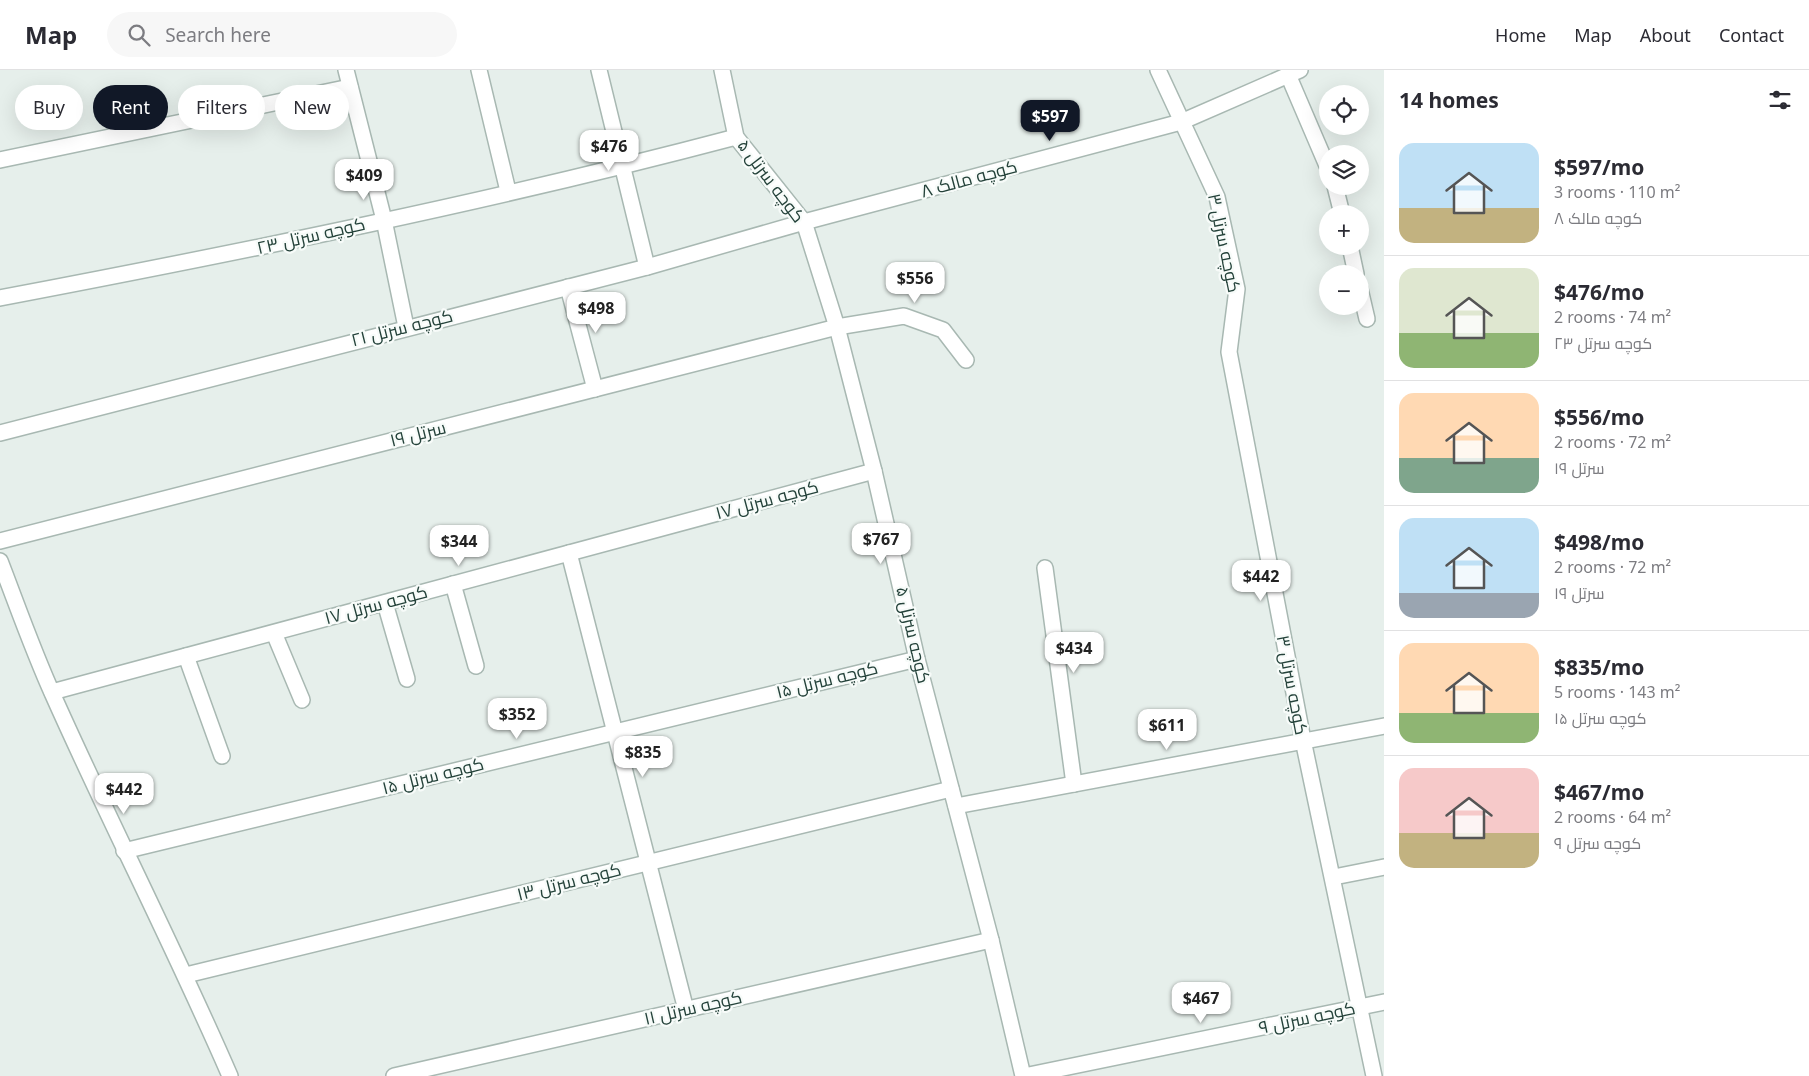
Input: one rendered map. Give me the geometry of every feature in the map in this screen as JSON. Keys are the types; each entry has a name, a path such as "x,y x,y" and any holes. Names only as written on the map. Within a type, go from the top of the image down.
{"street":[{"path":"346,70 384,220 406,327"},
{"path":"479,70 508,191"},
{"path":"599,70 647,267"},
{"name":"کوچه سرتل ۵","path":"722,70 736,136 804,222 836,327 874,471 918,659 991,940 1023,1076"},
{"name":"کوچه سرتل ۳","path":"1158,70 1217,197 1237,289 1229,352 1303,740 1334,877 1374,1076"},
{"path":"1294,73 1320,145"},
{"name":"کوچه مالک ۸","path":"804,222 1181,122 1294,73"},
{"path":"0,160 350,87"},
{"name":"کوچه سرتل ۲۳","path":"0,298 255,249 508,191 623,167 736,136"},
{"name":"کوچه سرتل ۲۱","path":"0,433 406,327 647,267 804,222"},
{"path":"568,287 594,389"},
{"path":"1366,315 1367,319"},
{"name":"سرتل ۱۹","path":"0,541 836,327 904,316 943,330 966,360"},
{"name":"کوچه سرتل ۱۷","path":"52,692 874,471"},
{"path":"569,553 686,1010"},
{"path":"0,561 52,692 124,850 186,975 230,1076"},
{"path":"1045,568 1074,784"},
{"path":"453,584 476,666"},
{"path":"385,603 407,679"},
{"path":"274,632 302,700"},
{"path":"186,656 222,756"},
{"name":"کوچه سرتل ۱۵","path":"124,850 918,659"},
{"path":"956,806 1384,726"},
{"name":"کوچه سرتل ۱۳","path":"186,975 951,789"},
{"path":"1334,877 1384,866"},
{"name":"کوچه سرتل ۱۱","path":"394,1076 991,940"},
{"name":"کوچه سرتل ۹","path":"1023,1076 1384,1002"}]}
